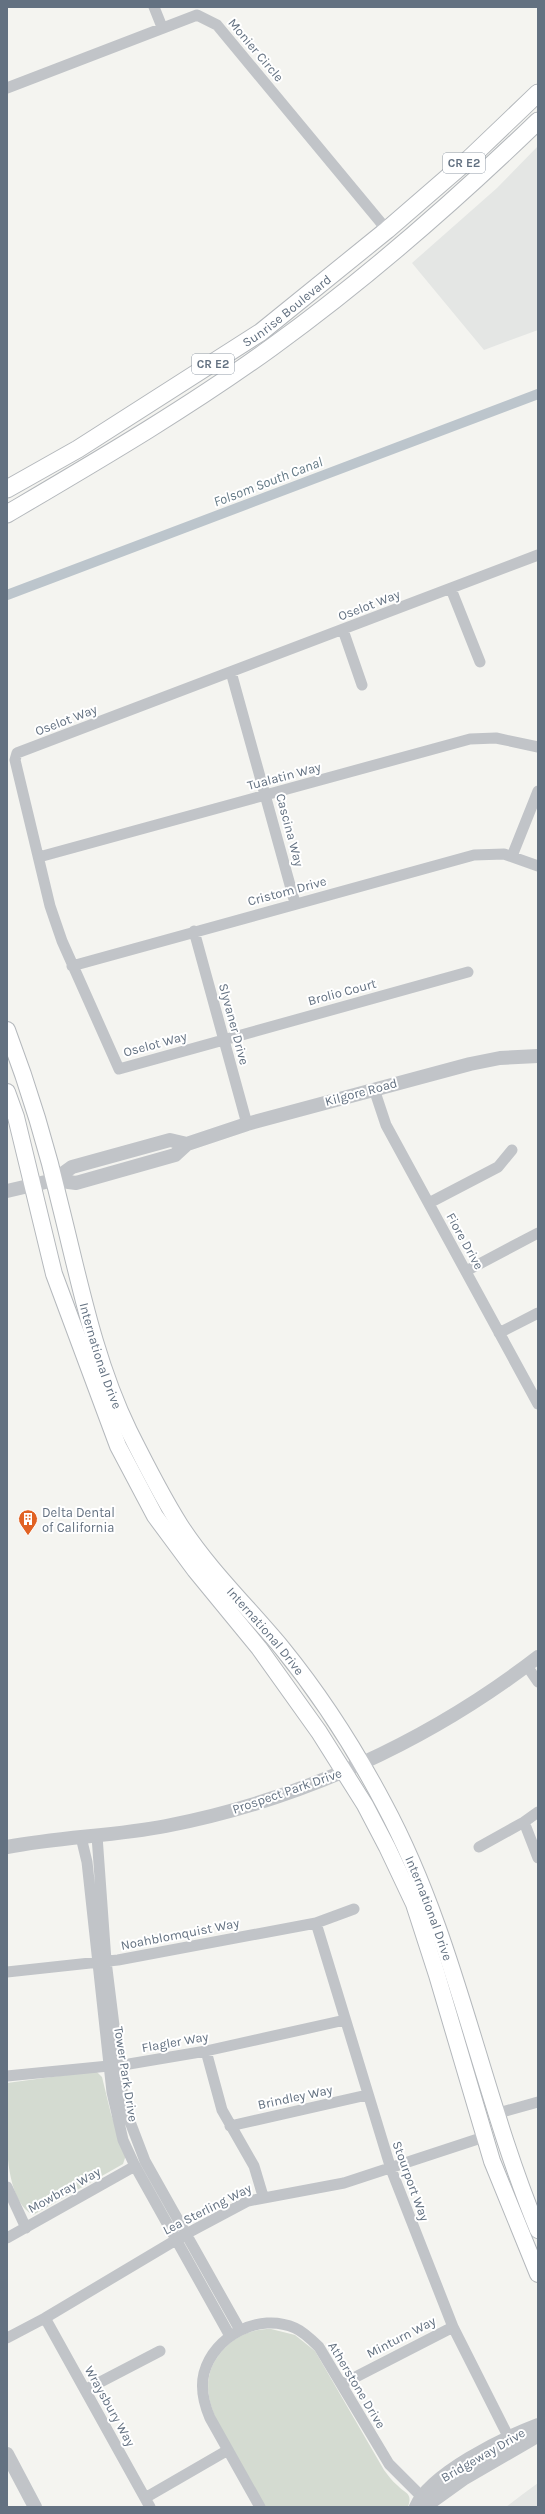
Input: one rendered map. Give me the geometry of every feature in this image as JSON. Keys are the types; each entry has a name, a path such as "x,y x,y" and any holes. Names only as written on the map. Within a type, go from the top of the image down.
{"main road":[{"name":"Sunrise Boulevard","path":"7,489 84,446 261,332 387,230 469,159 538,94"},
{"name":"Sunrise Boulevard","path":"7,514 170,415 304,324 406,240 538,121"},
{"path":"406,240 408,228 464,179 468,173 469,159"},
{"path":"304,324 308,309 384,250 388,243 387,230"},
{"name":"International Drive","path":"7,1030 37,1114 100,1359 128,1430 181,1525 198,1550 290,1658 331,1714 362,1764 408,1851 430,1904 455,1977 495,2114 538,2230"},
{"name":"International Drive","path":"7,1092 16,1117 54,1274 118,1446 155,1516 195,1570 259,1648 319,1732 365,1805 414,1904 438,1975 484,2137 522,2241 538,2274"},
{"path":"107,1418 116,1428 140,1472 153,1485 158,1485"},
{"path":"138,1483 156,1499 182,1539 198,1550"}],"street":[{"path":"154,7 162,27"},
{"name":"Monier Circle","path":"7,88 162,27 197,15 217,25 387,230"},
{"name":"Oselot Way","path":"224,1040 119,1068 72,966 50,906 15,760 18,753 538,555"},
{"path":"451,589 480,662"},
{"path":"343,630 362,685"},
{"name":"Cascina Way","path":"231,672 295,903"},
{"name":"Tualatin Way","path":"39,857 470,739 496,738 538,747"},
{"path":"512,856 538,791"},
{"name":"Cristom Drive","path":"72,966 474,854 489,853 512,856 538,866"},
{"name":"Slyvaner Drive","path":"194,931 247,1124"},
{"name":"Brolio Court","path":"224,1040 468,972"},
{"name":"Kilgore Road","path":"7,1191 54,1180 76,1183 176,1156 187,1144 247,1124 374,1089 470,1064 500,1058 538,1056"},
{"name":"Fiore Drive","path":"374,1089 386,1125 538,1404"},
{"path":"429,1203 498,1167 512,1150"},
{"path":"466,1271 538,1233"},
{"path":"499,1333 538,1313"},
{"name":"Prospect Park Drive","path":"7,1847 165,1826 212,1816 285,1795 362,1764 449,1717 527,1666 538,1657"},
{"path":"527,1666 538,1682"},
{"path":"479,1847 524,1822 538,1812"},
{"path":"524,1822 538,1858"},
{"name":"Tower Park Drive","path":"97,1836 102,1961"},
{"name":"Tower Park Drive","path":"81,1837 87,1862 102,1961 118,2123 135,2166 240,2330"},
{"name":"Noahblomquist Way","path":"7,1972 102,1961 316,1923 354,1909"},
{"name":"Stourport Way","path":"316,1923 367,2095 391,2169 453,2327 509,2438"},
{"name":"Flagler Way","path":"7,2076 113,2065 206,2051 345,2020"},
{"path":"206,2051 216,2091 230,2126 254,2166 263,2196"},
{"name":"Tower Park Drive","path":"113,2065 124,2106 138,2146 230,2336"},
{"name":"Brindley Way","path":"230,2126 367,2095"},
{"path":"495,2114 538,2102"},
{"name":"Lea Sterling Way","path":"7,2338 45,2318 181,2237 248,2201 263,2196 344,2183 391,2169 484,2137"},
{"name":"Mowbray Way","path":"7,2238 135,2166"},
{"path":"7,2187 26,2228"},
{"name":"Wraysbury Way","path":"45,2318 148,2502"},
{"name":"Atherstone Drive","path":"260,2507 204,2404 203,2389 204,2373 218,2347 230,2336 240,2330 268,2323 294,2328 307,2335 319,2347 389,2464 420,2503"},
{"name":"Minturn Way","path":"342,2384 453,2327"},
{"path":"85,2390 160,2351"},
{"name":"Bridgeway Drive","path":"420,2503 441,2477 509,2438 538,2425"},
{"name":"Bridgeway Drive","path":"420,2503 532,2439 538,2430"},
{"path":"148,2502 228,2450"},
{"path":"7,2454 35,2507"}],"shaded area":[{"path":"538,146 538,330 484,350 412,263 497,188"},
{"path":"96,2071 102,2077 111,2114 126,2155 123,2164 33,2215 22,2206 15,2192 10,2175 7,2135 7,2083"},
{"path":"271,2329 295,2335 315,2351 384,2470 393,2482 409,2496 408,2507 265,2507 221,2429 210,2402 208,2389 209,2376 214,2363 228,2345 244,2334 257,2330"},
{"path":"538,2483 538,2507 506,2507 523,2494"}],"waterway":[{"name":"Folsom South Canal","path":"7,595 538,394"}],"place":[{"name":"Delta Dental of California","path":"28,1536"}]}
